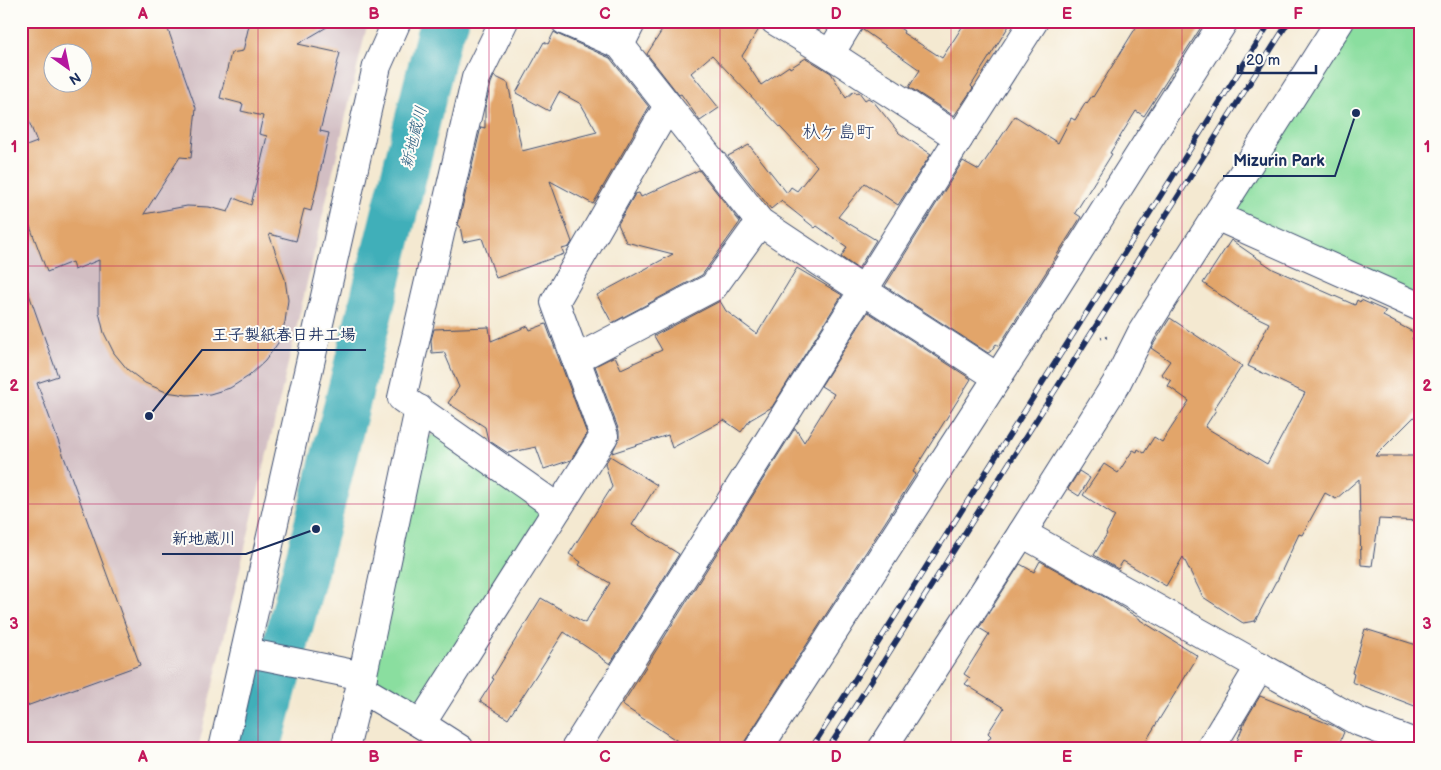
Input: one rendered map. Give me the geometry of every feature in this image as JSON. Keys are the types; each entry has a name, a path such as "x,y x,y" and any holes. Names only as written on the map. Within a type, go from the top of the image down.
{"street":[{"path":"223,749 377,66 397,21"},
{"path":"504,21 476,78 402,398 558,508"},
{"path":"565,21 620,45 760,222 997,377"},
{"path":"620,45 632,21"},
{"path":"775,21 830,54 959,138"},
{"path":"830,54 850,21"},
{"path":"576,749 1034,21"},
{"path":"758,749 1224,21"},
{"path":"882,749 1116,384 1142,332 1340,21"},
{"path":"421,724 604,436 556,302 668,106"},
{"path":"1216,216 1420,307"},
{"path":"576,359 713,288 760,222"},
{"path":"345,749 419,409"},
{"path":"1022,533 1357,721 1420,745"},
{"path":"245,652 361,682 460,749"},
{"path":"1213,748 1260,666"}],"shaded area":[{"path":"21,21 371,21 366,30 198,749 21,749"}],"green space":[{"path":"1350,21 1420,21 1420,299 1236,216 1233,204"},
{"path":"438,433 541,513 423,703 412,706 376,683 371,672 419,441"}],"building":[{"path":"21,21 165,21 196,108 191,158 180,157 144,214 187,206 209,207 228,212 234,198 251,205 267,136 259,134 263,116 241,111 243,104 220,98 231,53 243,51 250,21 337,21 298,44 340,53 320,131 329,133 311,211 304,209 296,241 269,234 285,279 288,300 285,322 278,343 265,361 249,376 230,388 210,394 187,395 166,392 145,383 128,370 114,353 104,333 99,312 99,260 74,270 72,262 47,272 25,213 21,208 21,148 37,142 21,101"},
{"path":"668,21 759,21 761,26 742,56 761,85 789,66 790,68 806,58 831,73 846,98 854,91 859,92 865,100 868,98 873,101 899,133 931,154 898,205 865,183 838,217 876,240 858,269 841,257 847,247 817,226 815,228 782,200 771,209 728,156 749,145 787,193 791,187 797,191 817,166 712,55 691,73 719,108 700,121 681,94 679,95 647,54"},
{"path":"866,21 890,21 904,31 903,33 942,58 966,21 1012,21 971,86 973,88 954,116 909,87 920,70 863,30"},
{"path":"1140,21 1205,21 1144,116 1136,111 1075,213 1081,217 999,346 996,344 988,353 885,286 963,161 979,170 1015,116 1058,143 1071,118 1075,120 1086,102 1093,97"},
{"path":"554,32 610,58 649,107 593,204 550,181 572,242 569,247 562,249 564,254 496,278 482,238 463,242 460,226 458,225 481,127 485,128 485,108 494,76 508,83 522,151 597,132 581,104 559,92 549,111 516,93 544,42 548,44"},
{"path":"699,170 740,222 702,275 612,323 597,295 673,254 626,242 618,224 635,194 639,193 641,197"},
{"path":"1231,240 1273,269 1355,305 1357,300 1360,302 1361,300 1386,311 1383,316 1415,333 1412,339 1420,341 1420,411 1375,456 1420,456 1420,521 1379,519 1372,566 1361,565 1359,479 1336,499 1325,493 1302,535 1299,534 1277,581 1255,621 1243,623 1203,597 1183,557 1166,586 1123,561 1118,569 1094,555 1115,516 1083,495 1104,464 1118,473 1133,450 1137,452 1138,449 1144,453 1154,437 1162,442 1189,401 1168,386 1171,381 1161,374 1170,361 1151,348 1170,318 1242,366 1214,409 1216,410 1205,427 1267,464 1305,393 1248,366 1269,323 1242,310 1203,283"},
{"path":"797,268 842,295 772,407 750,420 741,432 724,420 672,448 668,435 612,453 619,438 619,431 595,366 615,356 621,369 662,350 654,336 720,301 726,311 757,334"},
{"path":"24,280 58,376 37,383 140,665 21,708 21,281"},
{"path":"868,312 971,379 913,472 916,474 745,741 742,749 674,749 679,742 622,705 795,428 804,442 834,394 821,386"},
{"path":"546,324 587,434 571,460 544,469 536,447 508,453 488,440 485,427 448,403 459,387 444,352 432,353 431,340 434,329 489,327 491,341 528,326 530,330"},
{"path":"610,456 657,485 632,525 679,554 610,664 564,632 508,719 480,701 541,598 585,623 610,583 579,565 581,562 569,554 612,487 605,464"},
{"path":"1079,471 1090,478 1079,496 1068,489"},
{"path":"1040,561 1110,600 1198,656 1141,749 982,749 991,736 988,733 1004,708 965,684 970,678 964,674 989,634 979,628 1020,564 1034,572"},
{"path":"1365,629 1420,646 1420,708 1352,682 1354,674 1352,673"},
{"path":"1260,696 1334,726 1344,732 1337,749 1234,749 1245,721"}],"waterway":[{"name":"新地蔵川","path":"258,749 316,529 438,38 446,21"}],"railway":[{"path":"811,749 1271,21"},
{"path":"828,749 1289,21"}],"place":[{"name":"Mizurin Park","path":"1356,113"},
{"name":"王子製紙春日井工場","path":"149,416"},
{"name":"新地蔵川","path":"316,529"}],"district":[{"name":"杁ケ島町","path":"838,132"}]}
